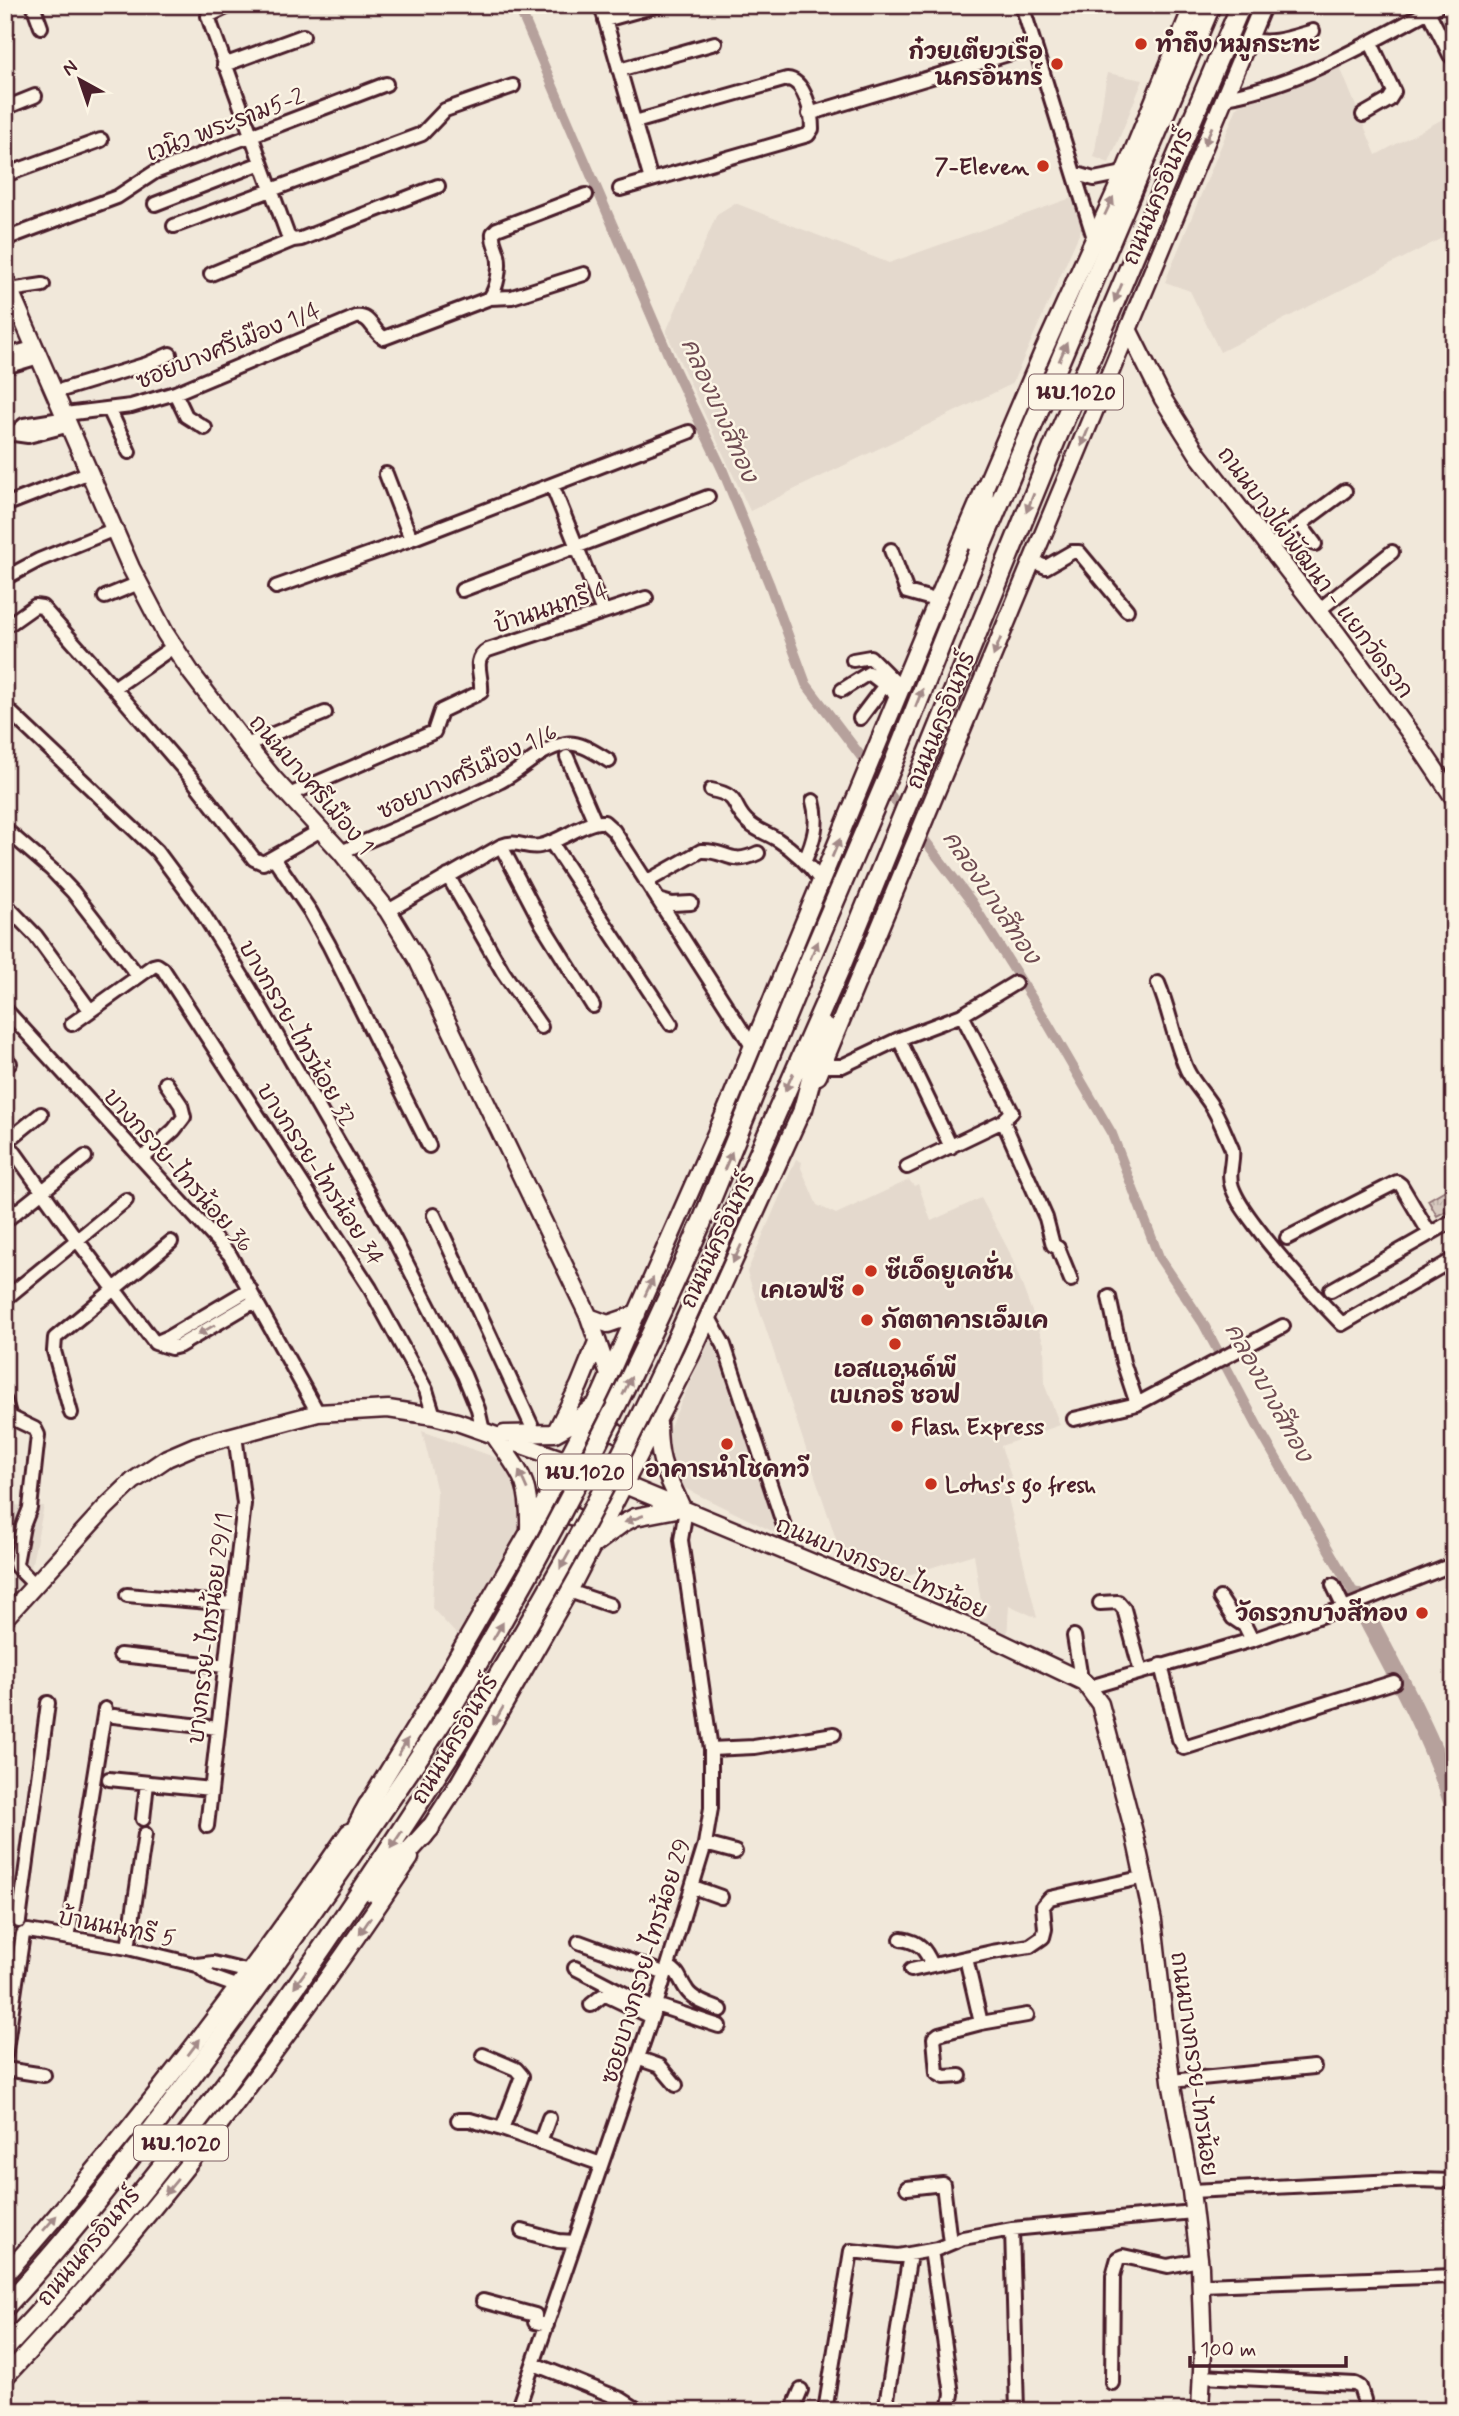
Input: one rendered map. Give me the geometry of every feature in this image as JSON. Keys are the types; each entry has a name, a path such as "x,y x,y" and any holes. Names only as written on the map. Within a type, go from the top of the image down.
{"main road":[{"name":"ถนนนครอินทร์","path":"5,2275 142,2115 250,1972 368,1805 432,1700 567,1461 637,1314 822,882 984,491 1124,173 1193,5"},
{"name":"ถนนนครอินทร์","path":"5,2307 39,2270 158,2123 318,1905 450,1710 577,1487 630,1381 701,1224 894,762 963,589 1211,5"},
{"name":"ถนนนครอินทร์","path":"5,2349 55,2296 177,2149 340,1924 472,1720 535,1615 599,1497 723,1235 842,964 1051,452 1241,5"},
{"name":"ถนนนครอินทร์","path":"5,2377 69,2309 191,2162 338,1965 467,1769 569,1591 708,1317 822,1066 1263,5"},
{"name":"ถนนบางศรีเมือง 1","path":"8,284 139,583 173,647 246,745 341,852 388,911 417,959 589,1317 609,1375"},
{"name":"ถนนบางไผ่พัฒนา - แยกวัดรวก","path":"1129,329 1168,408 1199,456 1319,610 1413,737 1454,798"},
{"path":"1114,365 1135,365 1149,369"},
{"path":"963,589 984,491"},
{"path":"803,1109 819,1043 842,977 842,964"},
{"path":"589,1317 608,1324 637,1314"},
{"path":"555,1433 597,1342"},
{"path":"489,1433 555,1433 573,1423 599,1398 612,1429 621,1436 629,1438 640,1434 658,1417"},
{"name":"ถนนบางกรวย-ไทรน้อย","path":"5,1618 105,1508 150,1468 179,1452 318,1413 388,1409 434,1416 567,1461 975,1630 1085,1683 1100,1704 1145,1877 1153,1921 1171,2081 1191,2191 1202,2285 1200,2411"},
{"path":"489,1433 522,1475 527,1486 529,1531 553,1516 572,1516 586,1527 591,1547 631,1519 684,1508 660,1460 658,1417"},
{"path":"318,1905 368,1805"},
{"path":"340,1924 430,1828"}],"street":[{"path":"33,5 41,27"},
{"path":"231,5 208,16 288,236 293,240"},
{"path":"601,5 651,180"},
{"path":"606,20 659,5"},
{"path":"1022,5 1094,238"},
{"path":"1225,97 1258,92 1353,53 1434,8 1454,59"},
{"path":"1249,39 1270,43 1313,31"},
{"path":"224,65 303,36"},
{"path":"620,69 715,43"},
{"path":"1363,115 1389,100 1394,92 1371,43"},
{"path":"810,114 1035,46"},
{"path":"620,189 808,135 812,130 810,114 800,84 794,79 635,122"},
{"name":"เวนิว พระราม5-2","path":"5,239 117,197 155,172 386,84"},
{"path":"174,226 422,134 446,110 513,86"},
{"path":"5,108 35,96"},
{"path":"5,175 102,140"},
{"path":"155,204 261,163"},
{"path":"1074,173 1094,179 1124,173"},
{"path":"211,274 438,186"},
{"path":"584,274 512,297 490,298 496,286 499,264 493,233 497,229 586,195"},
{"path":"8,284 43,285"},
{"name":"ซอยบางศรีเมือง 1/4","path":"9,435 28,436 67,419 152,401 313,333 363,316 384,338 490,298"},
{"path":"5,356 37,352"},
{"path":"5,368 37,352"},
{"path":"55,393 170,354"},
{"path":"175,393 186,416 205,428"},
{"path":"109,409 129,452"},
{"path":"276,587 411,539 689,432"},
{"path":"5,505 90,472"},
{"path":"386,474 411,539"},
{"path":"552,485 603,612"},
{"path":"1271,546 1345,491"},
{"path":"462,590 708,498"},
{"path":"1300,524 1315,544"},
{"path":"5,578 24,567 115,528"},
{"path":"891,550 907,592 939,601"},
{"path":"1032,561 1046,568 1072,552 1079,552 1127,610"},
{"path":"1319,610 1392,552"},
{"path":"105,597 139,583"},
{"name":"บ้านนนทรี 4","path":"289,795 434,732 441,711 481,692 478,663 479,658 488,650 646,598"},
{"path":"11,623 35,607 42,607 183,768 259,863 274,858 321,830"},
{"path":"114,688 173,647"},
{"path":"853,660 870,657 900,693"},
{"path":"842,690 869,673 900,693"},
{"path":"860,718 885,685"},
{"name":"บางกรวย-ไทรน้อย 32","path":"8,713 151,845 200,909 250,989 398,1246 464,1375 489,1433"},
{"path":"246,745 325,713"},
{"name":"ซอยบางศรีเมือง 1/6","path":"341,852 501,781 541,754 560,746 578,745 610,761"},
{"path":"567,757 598,822 614,831 752,1046"},
{"path":"711,790 727,793 732,797 746,821 780,841 804,860 822,882"},
{"path":"804,860 816,826 817,814 813,801"},
{"path":"388,911 501,846 516,842 539,846 598,822"},
{"path":"5,829 73,892 138,976 72,1024"},
{"path":"551,842 671,1024"},
{"path":"501,846 542,924 593,1006"},
{"path":"646,882 701,851 709,850 737,859 758,853"},
{"path":"274,858 310,911 329,945 429,1146"},
{"path":"448,876 503,972 541,1027"},
{"path":"658,900 672,904 691,903"},
{"path":"5,904 36,936 90,1010"},
{"name":"บางกรวย-ไทรน้อย 34","path":"138,976 157,965 163,969 370,1287 426,1390 434,1416"},
{"path":"822,1066 842,1066 899,1039 962,1015 1016,983"},
{"path":"1158,983 1187,1070 1196,1088 1213,1108 1231,1149 1232,1187 1242,1208 1276,1254 1342,1324 1454,1259"},
{"name":"บางกรวย-ไทรน้อย 36","path":"5,1009 230,1255 318,1413"},
{"path":"906,1167 1011,1115 1012,1109 962,1015"},
{"path":"899,1039 951,1147"},
{"path":"142,1158 174,1130 184,1117 181,1105 166,1083"},
{"path":"41,1114 6,1141 155,1343 252,1295"},
{"path":"1003,1121 1046,1218 1053,1245 1058,1248 1071,1280"},
{"path":"5,1221 85,1157"},
{"path":"1287,1238 1397,1182 1430,1234"},
{"path":"5,1299 126,1200"},
{"path":"434,1214 536,1435"},
{"path":"1331,1290 1454,1220"},
{"path":"71,1413 53,1343 64,1329 171,1242"},
{"path":"1109,1297 1123,1362 1137,1404"},
{"path":"708,1317 724,1345 786,1532"},
{"path":"1074,1419 1137,1404 1283,1326"},
{"path":"5,1401 9,1417 35,1429 38,1435 30,1508 23,1526 16,1563 34,1584"},
{"name":"บางกรวย-ไทรน้อย 29/1","path":"207,1826 244,1504 234,1435"},
{"name":"ซอยบางกรวย-ไทรน้อย 29","path":"517,2411 654,2010 705,1844 712,1790 711,1749 681,1540 684,1508"},
{"path":"1074,1636 1085,1683 1141,1672 1252,1640 1346,1607 1454,1564"},
{"path":"1333,1585 1346,1607"},
{"path":"569,1591 610,1605"},
{"path":"127,1595 232,1604"},
{"path":"1220,1598 1233,1618 1245,1626 1252,1640"},
{"path":"1100,1603 1118,1602 1124,1609 1141,1672"},
{"path":"120,1655 225,1666"},
{"path":"1161,1665 1179,1739 1184,1748 1394,1682"},
{"path":"5,2056 23,1929 48,1703"},
{"path":"68,1938 110,1712 218,1728"},
{"path":"711,1749 754,1747 834,1734"},
{"path":"109,1779 211,1790"},
{"path":"143,1819 147,1783"},
{"path":"128,1948 145,1834"},
{"path":"705,1844 735,1852"},
{"path":"911,1970 1030,1946 1043,1937 1043,1906 1050,1898 1145,1877"},
{"path":"693,1886 721,1897"},
{"name":"บ้านนนทรี 5","path":"23,1929 128,1948 197,1965 213,1963 250,1972"},
{"path":"901,1939 916,1941 932,1965"},
{"path":"579,1942 680,1975 686,1990 692,1996 720,2010"},
{"path":"966,1958 981,2023"},
{"name":"บ้านนนทรี 5","path":"197,1965 211,1977 239,1987"},
{"path":"576,1968 654,2010"},
{"path":"591,2005 602,1996 608,1996 719,2026"},
{"path":"960,2076 944,2077 937,2073 934,2038 939,2034 981,2023 1027,2015"},
{"path":"483,2055 516,2068 522,2076 502,2129"},
{"path":"638,2058 660,2066 676,2085"},
{"path":"1171,2081 1314,2067"},
{"path":"5,2069 44,2076"},
{"path":"540,2143 550,2118"},
{"path":"458,2120 470,2120 502,2129 601,2164"},
{"path":"1191,2191 1416,2180 1454,2182"},
{"path":"907,2188 943,2184 950,2244"},
{"path":"825,2411 851,2251 898,2256 931,2250 963,2238 1012,2229 1193,2212"},
{"path":"1012,2229 1017,2411"},
{"path":"522,2231 558,2242 575,2242"},
{"path":"931,2250 952,2394 949,2411"},
{"path":"885,2411 909,2253"},
{"path":"1112,2383 1113,2276 1118,2258 1123,2256 1168,2266 1199,2260"},
{"path":"1202,2285 1454,2276"},
{"path":"484,2301 535,2315 535,2322 547,2325"},
{"path":"534,2364 621,2399 640,2411"},
{"path":"1202,2376 1355,2385 1360,2387 1364,2400"},
{"path":"792,2411 801,2390"}],"shaded area":[{"path":"1340,67 1376,155 1454,113 1454,232 1220,352 1190,291 1165,282 1238,105"},
{"path":"1107,73 1143,80 1109,163 1094,157"},
{"path":"1074,197 1084,223 1012,384 750,511 666,332 717,214 735,203 889,263"},
{"path":"796,1159 802,1162 801,1168 817,1205 836,1214 909,1180 914,1186 918,1184 931,1221 981,1198 1010,1253 1044,1344 1045,1386 1060,1425 1001,1446 1014,1485 1006,1490 1037,1618 1009,1605 1007,1639 978,1624 987,1616 990,1605 981,1602 974,1554 902,1577 896,1586 843,1560 747,1272"},
{"path":"714,1330 778,1534 686,1489 674,1478 665,1447 668,1431"},
{"path":"422,1431 497,1458 520,1484 518,1529 458,1636 432,1608 437,1492"},
{"path":"5,1505 44,1506 30,1572 5,1602"}],"green space":[{"path":"1454,1185 1454,1207 1437,1216 1428,1200"}],"waterway":[{"name":"คลองบางสีทอง","path":"518,5 673,366 723,471 806,684 971,901 1048,1024 1112,1134 1159,1257 1203,1323 1259,1429 1356,1597"},
{"name":"คลองบางสีทอง","path":"1356,1597 1422,1725 1454,1806"}],"place":[{"name":"ทำถึง หมูกระทะ","path":"1141,44"},
{"name":"ก๋วยเตียวเรือ นครอินทร์","path":"1057,64"},
{"name":"7-Eleven","path":"1043,166"},
{"name":"ซีเอ็ดยูเคชั่น","path":"871,1271"},
{"name":"เคเอฟซี","path":"858,1290"},
{"name":"ภัตตาคารเอ็มเค","path":"867,1320"},
{"name":"เอสแอนด์พี เบเกอรี่ ชอฟ","path":"895,1344"},
{"name":"Flash Express","path":"897,1426"},
{"name":"อาคารนำโชคทวี","path":"727,1444"},
{"name":"Lotus's go fresh","path":"931,1484"},
{"name":"วัดรวกบางสีทอง","path":"1422,1613"}]}
